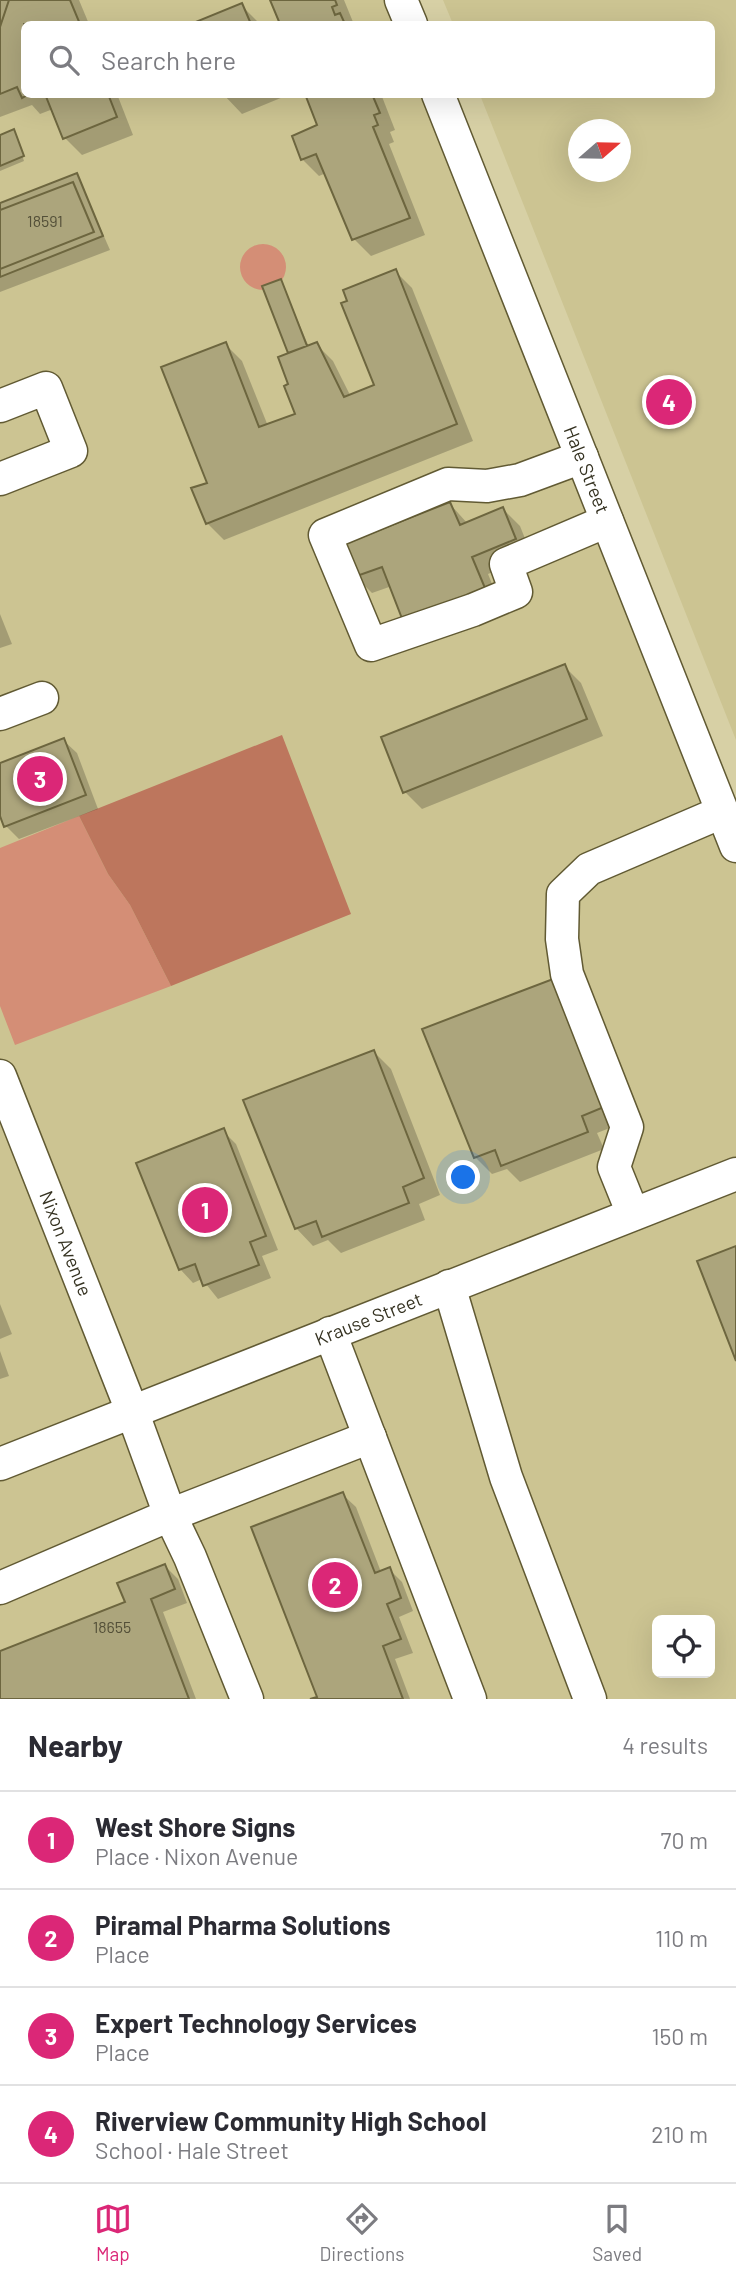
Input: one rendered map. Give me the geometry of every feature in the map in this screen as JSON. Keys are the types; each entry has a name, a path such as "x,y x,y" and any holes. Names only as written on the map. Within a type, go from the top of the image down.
{"street":[{"path":"401,0 410,21"},
{"name":"Hale Street","path":"440,98 736,846"},
{"path":"0,406 46,388 71,451 0,479"},
{"path":"582,457 520,480 487,486 448,484 325,535 372,645 474,610 516,592 506,564 607,521"},
{"path":"0,714 42,698"},
{"path":"633,1214 614,1167 627,1127 568,974 562,939 563,894 589,869 722,812"},
{"name":"Nixon Avenue","path":"0,1076 132,1411 170,1515 247,1699"},
{"name":"Krause Street","path":"0,1464 736,1174"},
{"path":"449,1286 506,1477 590,1699"},
{"path":"330,1333 470,1699"},
{"path":"0,1588 170,1515 370,1437"}],"shaded area":[{"path":"0,0 401,0 410,21 21,21 21,98 439,98 736,846 736,1699 0,1699"},
{"path":"443,0 736,0 736,740 481,98 715,98 715,21 452,21"},
{"path":"263,244 279,251 286,267 279,283 263,290 247,283 240,267 247,251"},
{"path":"282,735 351,914 171,986 130,905 108,874 79,816"},
{"path":"79,816 108,874 130,905 171,986 15,1045 0,1006 0,848"}],"building":[{"path":"0,0 9,0 0,27"},
{"path":"9,0 70,0 79,21 21,21 21,96 17,87 0,94 0,27"},
{"path":"270,0 335,0 337,5 332,7 335,15 340,13 344,21 279,21"},
{"path":"242,3 250,21 198,21"},
{"path":"47,98 110,98 117,117 63,139"},
{"path":"307,98 374,98 380,113 374,115 378,125 373,127 410,218 352,240 316,154 301,160 292,136 317,125"},
{"path":"14,129 24,156 0,166 0,135"},
{"path":"77,173 103,236 0,277 0,269 94,232 73,182 0,210 0,203"},
{"path":"73,182 94,232 0,269 0,210"},
{"path":"396,269 457,424 206,524 191,488 207,483 161,367 226,342 259,427 295,414 284,386 288,384 278,357 317,342 344,397 374,385 341,303 347,301 343,290"},
{"path":"281,279 307,346 288,353 262,286"},
{"path":"450,502 460,525 503,507 516,539 472,557 485,588 403,621 382,567 354,577 341,545"},
{"path":"565,664 587,719 403,793 381,737"},
{"path":"64,738 86,795 4,827 0,816 0,763"},
{"path":"553,979 604,1107 582,1116 588,1132 501,1166 495,1150 474,1158 422,1029"},
{"path":"374,1050 424,1178 403,1187 409,1203 322,1237 316,1221 295,1229 243,1100"},
{"path":"224,1128 266,1236 250,1242 259,1265 203,1286 195,1264 179,1270 136,1163"},
{"path":"736,1246 736,1361 697,1261"},
{"path":"343,1492 375,1573 390,1567 401,1598 387,1604 401,1639 383,1646 403,1699 310,1699 317,1697 251,1527"},
{"path":"165,1564 175,1589 151,1599 189,1699 0,1699 0,1651 125,1602 117,1583"}],"place":[{"name":"Riverview Community High School","path":"669,402"},
{"name":"Expert Technology Services","path":"40,779"},
{"name":"West Shore Signs","path":"205,1210"},
{"name":"Piramal Pharma Solutions","path":"335,1585"}]}
